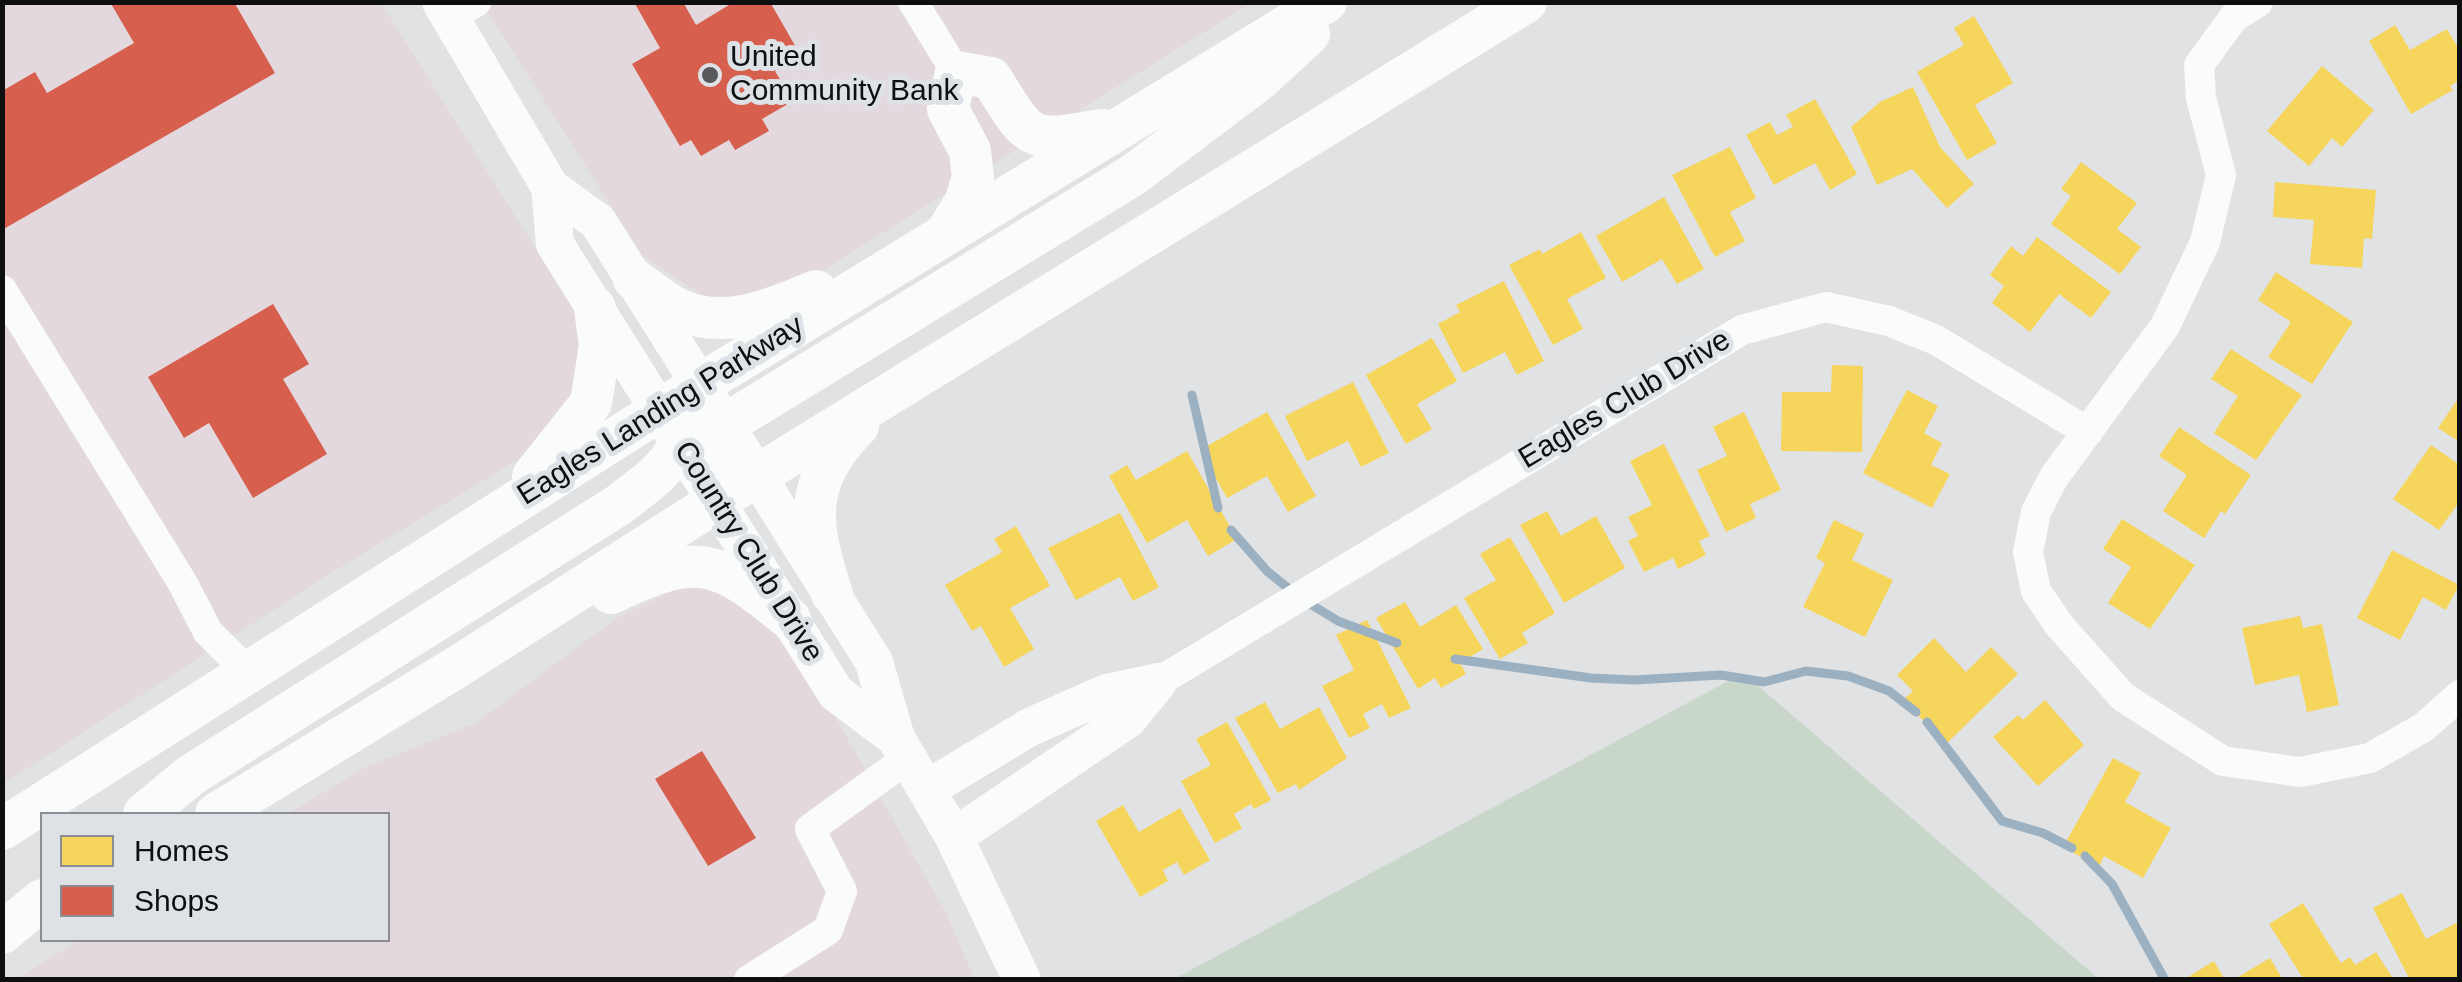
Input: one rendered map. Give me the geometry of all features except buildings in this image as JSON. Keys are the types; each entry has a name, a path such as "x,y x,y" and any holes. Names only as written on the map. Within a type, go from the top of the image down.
{"main road":[{"name":"Eagles Landing Parkway","path":"2,829 505,510 670,428 701,384 1326,2"},
{"path":"717,502 710,446 726,424 1133,175 1259,80 1342,2"},
{"path":"219,812 1526,2"},
{"path":"634,279 680,310 725,319 754,315 947,234 965,203 973,177 970,151 948,108 956,72 991,78 1022,128 1049,139 1122,126"},
{"path":"505,510 591,403 600,346 595,308"},
{"path":"832,594 816,546 814,504 824,466 888,395"},
{"path":"146,812 190,776 617,506 662,473 670,428"},
{"path":"457,667 672,568 722,570 742,580 790,618"},
{"path":"2,933 40,902"},
{"path":"2,942 40,919"}],"street":[{"path":"914,2 956,72"},
{"path":"2258,2 2234,17 2199,66 2202,98 2221,175 2205,242 2165,326 2054,477 2036,512 2028,552 2036,591 2059,625 2124,697 2224,761 2300,772 2370,758 2424,727 2460,696"},
{"name":"Country Club Drive","path":"456,8 550,187 555,244 836,693 910,762"},
{"name":"Country Club Drive","path":"550,187 598,222 874,662 910,762 954,837 1022,980"},
{"path":"2,290 182,582 208,632 249,673"},
{"name":"Eagles Club Drive","path":"1158,682 1742,330 1826,308 1888,321 1936,340 2088,432"},
{"path":"749,980 828,930 842,891 810,829 910,762 1030,727 1108,692 1158,682"},
{"path":"954,837 1128,719 1158,682"}],"shaded area":[{"path":"3,3 381,3 589,333 575,425 331,573 3,784"},
{"path":"482,3 1251,3 782,296 718,306 643,256"},
{"path":"685,585 745,593 833,713 946,913 975,979 14,980 77,942 390,942 390,812 290,812 366,767 476,723 618,617"}],"green space":[{"path":"1743,673 2099,979 1174,979"}],"waterway":[{"path":"1192,395 1218,508"},
{"path":"1231,530 1267,571 1294,593"},
{"path":"1307,602 1338,621 1397,643"},
{"path":"1455,659 1591,678 1634,680 1721,675 1764,682 1806,671 1848,676 1889,691 1916,712"},
{"path":"1927,722 2002,821 2043,833 2072,848"},
{"path":"2085,856 2112,884 2165,980"}],"place":[{"name":"United Community Bank","path":"710,75"}]}
